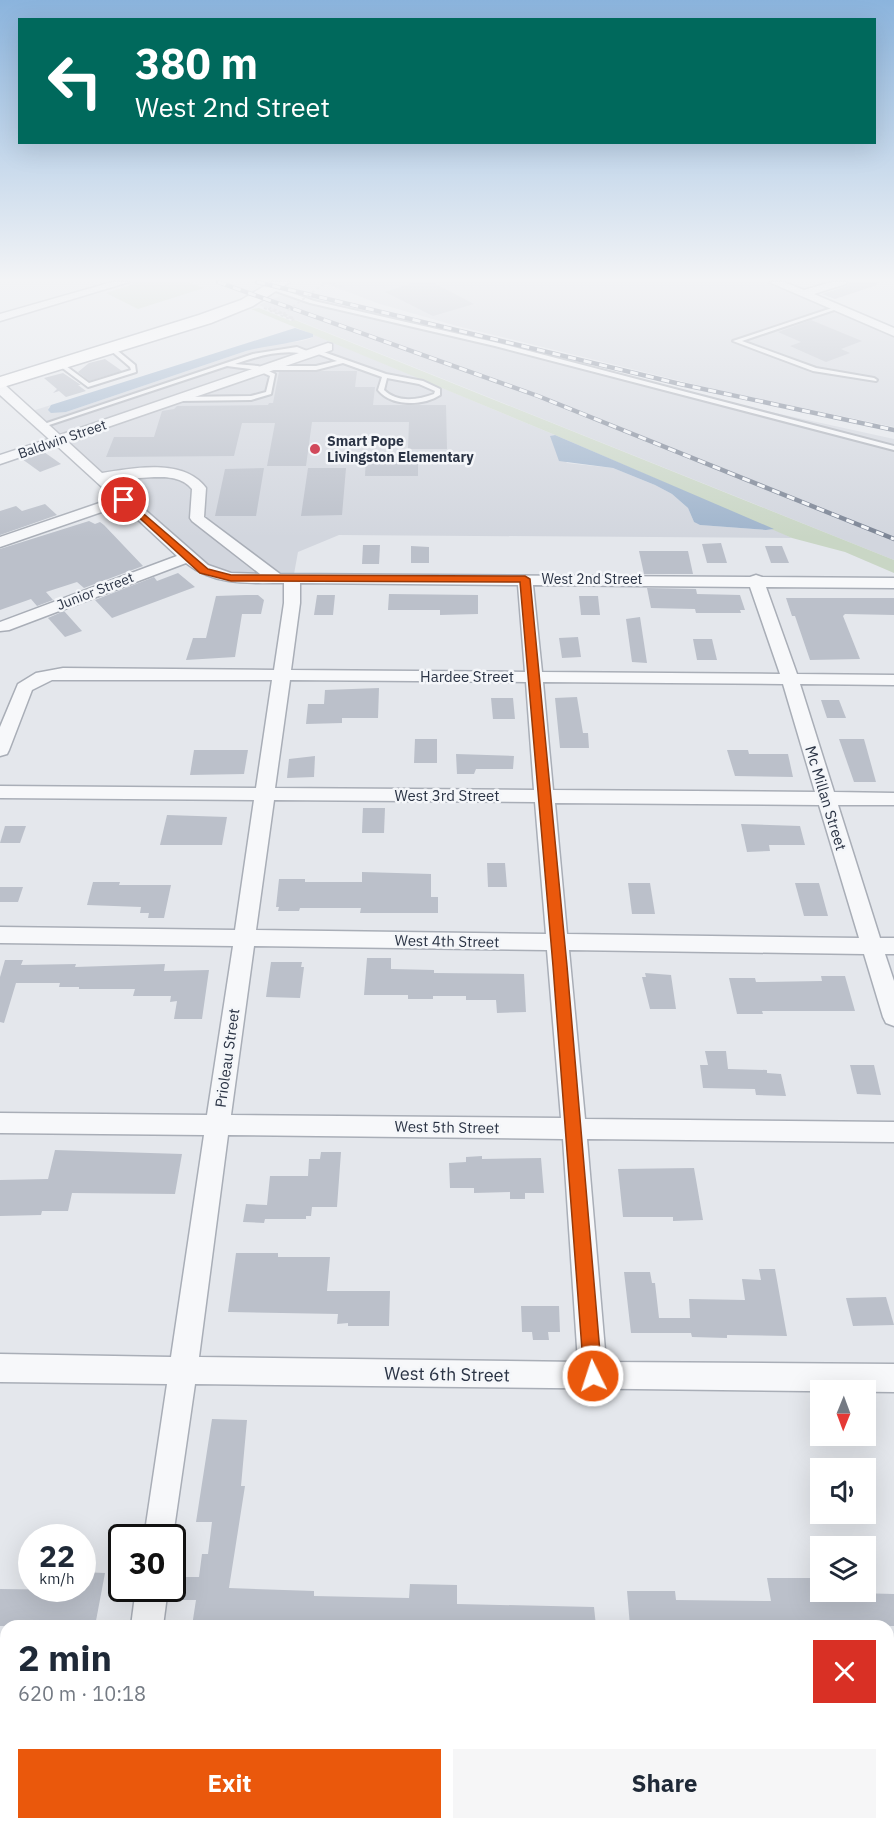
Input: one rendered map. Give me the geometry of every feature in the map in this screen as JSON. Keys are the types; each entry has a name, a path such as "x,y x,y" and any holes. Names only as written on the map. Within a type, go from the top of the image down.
{"street":[{"path":"0,383 49,367"},
{"name":"Baldwin Street","path":"0,460 271,367"},
{"name":"West 2nd Street","path":"0,388 57,441 108,476 124,500 204,571 216,576 894,583"},
{"path":"108,476 166,473 191,479 198,484 200,492 197,518 284,578"},
{"path":"0,542 124,500"},
{"name":"Junior Street","path":"3,627 188,557"},
{"name":"Prioleau Street","path":"161,1524 280,674 292,603 284,578"},
{"path":"525,579 574,1129 593,1376"},
{"name":"Mc Millan Street","path":"756,580 790,679 894,1017"},
{"name":"Hardee Street","path":"0,750 24,688 40,677 63,673 894,680"},
{"name":"West 3rd Street","path":"0,792 894,799"},
{"name":"West 4th Street","path":"0,935 894,946"},
{"name":"West 5th Street","path":"0,1123 894,1132"},
{"name":"West 6th Street","path":"0,1368 894,1378"},
{"path":"148,1620 150,1602"}],"lane":[{"path":"65,367 88,385 93,385 135,369 133,367"},
{"path":"41,426 215,367"},
{"path":"254,367 322,367"},
{"path":"360,367 385,376 421,382 438,390 437,395 429,399 413,400 397,400 385,396 381,390 385,376"},
{"path":"586,367 894,448"},
{"path":"807,367 874,380"},
{"path":"179,399 265,396 273,375 267,369"}],"shaded area":[{"name":"Smart Pope Livingston Elementary","path":"198,367 393,367 555,435 551,436 567,463 613,468 655,485 672,494 688,508 694,522 700,525 774,529 792,538 339,535 298,552 294,574 231,573 208,567 32,411 51,405 48,408 66,412"},
{"path":"414,367 582,367 676,391 894,439 894,560"},
{"path":"625,367 894,367 894,427 717,390"}],"green space":[{"path":"392,367 413,367 894,560 894,573 845,552 792,538"}],"water":[{"path":"170,367 198,367 66,412 51,413 48,410 51,405"},
{"path":"555,435 774,529 700,525 694,522 688,508 672,494 655,485 613,468 559,461 550,436"}],"building":[{"path":"84,367 117,367 122,371 89,381 78,372"},
{"path":"357,371 355,387 375,387 373,405 446,405 447,449 408,449 409,422 312,422 306,466 267,466 275,423 242,423 234,456 106,457 114,437 154,437 162,411 174,409 177,406 268,405 273,403 279,372"},
{"path":"63,373 86,391 66,397 59,391 53,393 57,389 44,378"},
{"path":"44,452 61,464 40,472 22,459"},
{"path":"366,457 418,457 418,476 365,476"},
{"path":"264,468 256,516 215,516 225,469"},
{"path":"308,468 346,468 342,515 301,516"},
{"path":"45,504 57,515 0,535 0,511 16,506 22,511"},
{"path":"89,521 95,524 100,522 104,525 143,566 84,588 77,582 46,592 53,600 37,606 31,599 0,610 0,549"},
{"path":"721,543 727,563 707,563 702,544"},
{"path":"363,545 380,545 379,564 362,564"},
{"path":"411,546 429,547 429,563 411,563"},
{"path":"765,546 782,546 789,563 771,563"},
{"path":"639,551 688,551 693,574 644,574"},
{"path":"178,573 195,587 112,618 95,600 154,577 157,581"},
{"path":"647,588 696,589 697,594 740,595 745,610 740,610 741,613 696,613 695,609 651,608"},
{"path":"389,594 478,595 478,614 440,615 440,610 388,610"},
{"path":"258,595 264,600 261,614 242,614 235,657 186,660 193,638 206,638 216,596"},
{"path":"317,595 335,595 333,615 314,615"},
{"path":"579,596 598,596 600,615 581,615"},
{"path":"786,598 894,598 894,615 845,614 843,616 860,659 810,660 795,616 792,616"},
{"path":"64,611 82,631 65,637 48,618"},
{"path":"640,617 647,663 632,662 626,619"},
{"path":"578,637 581,657 562,658 559,638"},
{"path":"693,639 712,639 717,660 697,660"},
{"path":"379,688 378,718 342,718 342,723 306,724 308,704 324,704 325,690"},
{"path":"577,697 583,733 588,733 589,748 560,748 555,698"},
{"path":"491,698 513,698 515,719 493,719"},
{"path":"821,700 839,700 846,718 827,718"},
{"path":"415,739 437,739 437,763 414,763"},
{"path":"839,739 864,739 876,782 854,782"},
{"path":"194,750 248,750 244,774 190,775"},
{"path":"727,750 748,750 749,754 788,754 793,777 735,776"},
{"path":"456,754 514,756 513,769 476,769 474,774 457,774"},
{"path":"315,756 314,777 287,778 289,759"},
{"path":"363,808 385,808 384,833 362,833"},
{"path":"167,815 227,817 222,845 160,845"},
{"path":"741,824 800,826 805,845 769,845 770,851 747,852"},
{"path":"5,826 26,826 20,843 0,843"},
{"path":"487,863 505,863 507,887 488,887"},
{"path":"362,872 431,874 431,897 438,897 438,913 360,913 361,908 300,908 299,911 278,911 279,907 276,907 279,879 305,879 305,882 362,882"},
{"path":"93,882 120,882 119,885 171,885 164,918 148,918 149,913 140,913 141,907 87,905"},
{"path":"628,883 650,883 655,914 632,914"},
{"path":"795,883 819,883 828,916 804,916"},
{"path":"0,887 23,887 18,902 0,902"},
{"path":"367,958 391,958 391,969 434,970 434,973 524,974 526,1012 497,1013 496,1000 466,1000 466,996 408,999 408,995 364,995"},
{"path":"5,960 23,960 21,965 76,964 75,967 165,964 164,971 209,970 202,1019 174,1019 177,1001 170,1002 171,996 133,996 135,989 79,989 79,987 59,987 60,983 16,983 4,1023 0,1022 0,977"},
{"path":"271,962 302,962 301,967 304,967 300,998 266,997"},
{"path":"645,973 671,975 676,1009 650,1009 642,977 646,977"},
{"path":"821,976 845,976 855,1011 762,1011 763,1014 737,1014 729,978 755,978 756,982 822,981"},
{"path":"705,1051 726,1051 728,1069 767,1070 767,1073 781,1074 786,1096 756,1095 755,1089 703,1088 700,1065 708,1065"},
{"path":"850,1065 874,1065 881,1095 857,1094"},
{"path":"55,1150 182,1154 175,1194 72,1193 68,1211 42,1211 41,1215 0,1216 0,1180 48,1179"},
{"path":"321,1152 341,1152 337,1207 312,1207 311,1216 306,1216 306,1219 265,1219 264,1223 243,1222 246,1204 267,1205 270,1176 308,1176 309,1159 320,1159"},
{"path":"482,1156 482,1159 541,1158 544,1193 525,1193 525,1199 510,1199 510,1192 474,1193 474,1188 450,1188 449,1163 466,1162 466,1157"},
{"path":"694,1168 703,1220 673,1221 673,1217 623,1217 618,1169"},
{"path":"236,1253 278,1253 278,1257 330,1257 327,1291 390,1291 389,1326 337,1324 338,1314 228,1312"},
{"path":"759,1269 775,1269 787,1336 727,1335 727,1338 692,1337 691,1333 631,1333 624,1272 650,1272 652,1283 655,1283 659,1318 690,1318 689,1299 745,1300 742,1279 761,1280"},
{"path":"886,1297 894,1325 853,1326 846,1298"},
{"path":"521,1306 559,1306 560,1332 548,1332 549,1340 533,1340 532,1332 522,1332"},
{"path":"212,1419 247,1420 241,1486 245,1486 229,1588 314,1591 314,1596 409,1598 410,1584 457,1585 457,1604 594,1607 595,1620 193,1620 196,1600 186,1600 186,1577 199,1577 202,1554 208,1554 212,1522 196,1522"},
{"path":"96,1573 105,1573 96,1620 0,1620 0,1589 18,1589 18,1602 96,1602"},
{"path":"767,1578 810,1578 810,1602 876,1602 876,1594 894,1594 894,1620 629,1620 627,1591 675,1591 676,1600 771,1601"}],"railway":[{"path":"458,367 538,396 894,539"},
{"path":"611,367 894,430"}],"place":[{"name":"Smart Pope Livingston Elementary","path":"315,449"}],"route":[{"path":"124,500 204,571 216,576 231,578 525,579 574,1129 593,1376"}]}
